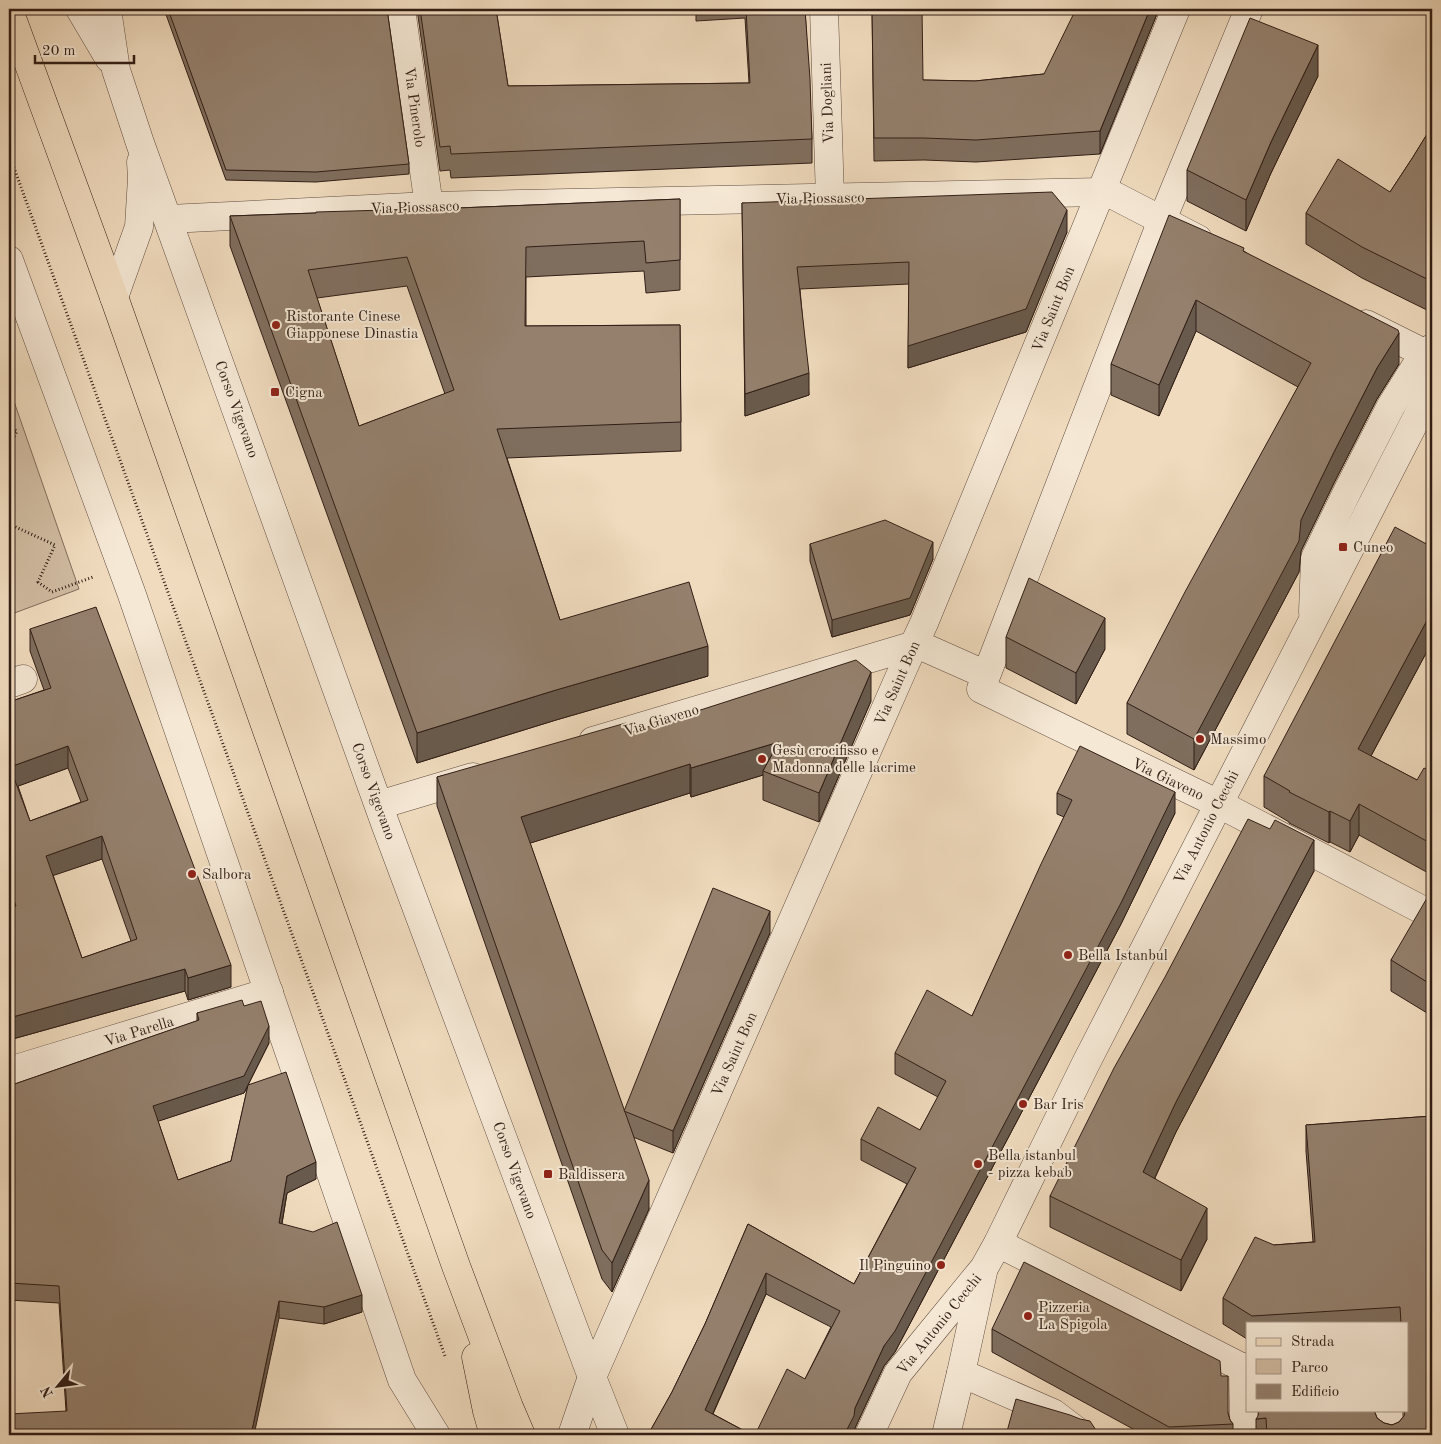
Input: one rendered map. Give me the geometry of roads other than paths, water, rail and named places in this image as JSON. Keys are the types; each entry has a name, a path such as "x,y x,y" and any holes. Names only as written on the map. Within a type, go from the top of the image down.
{"main road":[{"path":"9,10 114,297 460,1275 521,1435"},
{"path":"460,1275 487,1411 494,1435"}],"street":[{"name":"Corso Vigevano","path":"80,9 116,70"},
{"name":"Corso Vigevano","path":"106,9 116,70 140,143 379,804 615,1435"},
{"name":"Via Pinerolo","path":"401,9 429,206"},
{"name":"Via Dogliani","path":"824,9 830,198"},
{"name":"Via Saint Bon","path":"572,1435 592,1377 906,662 922,647 1108,194 1176,9"},
{"path":"977,679 1156,217 1249,9"},
{"name":"Corso Vigevano","path":"114,297 140,227 142,178 140,143"},
{"name":"Via Piossasco","path":"169,219 429,206 1108,194 1223,251"},
{"path":"12,277 122,566 402,1380 436,1435"},
{"path":"1312,621 1315,558 1391,406 1430,353 1345,313"},
{"name":"Via Antonio Cecchi","path":"869,1435 898,1373 984,1268 998,1243 1085,1065 1432,388"},
{"name":"Via Giaveno","path":"574,746 922,647 977,679 1432,915"},
{"path":"379,804 498,769"},
{"name":"Via Parella","path":"9,1071 269,992"},
{"path":"998,1243 1245,1367 1244,1435"},
{"name":"Via Antonio Cecchi","path":"946,1435 984,1268"},
{"path":"961,1373 1054,1413 1082,1435"},
{"path":"1388,1412 1390,1435"}],"place":[{"name":"Ristorante Cinese Giapponese Dinastia","path":"276,325"},
{"name":"Cigna","path":"275,392"},
{"name":"Cuneo","path":"1343,547"},
{"name":"Massimo","path":"1200,739"},
{"name":"Gesù crocifisso e Madonna delle lacrime","path":"762,759"},
{"name":"Salbora","path":"192,874"},
{"name":"Bella Istanbul","path":"1068,955"},
{"name":"Bar Iris","path":"1023,1104"},
{"name":"Bella istanbul - pizza kebab","path":"978,1164"},
{"name":"Baldissera","path":"548,1174"},
{"name":"Il Pinguino","path":"941,1265"},
{"name":"Pizzeria La Spigola","path":"1028,1316"}]}
